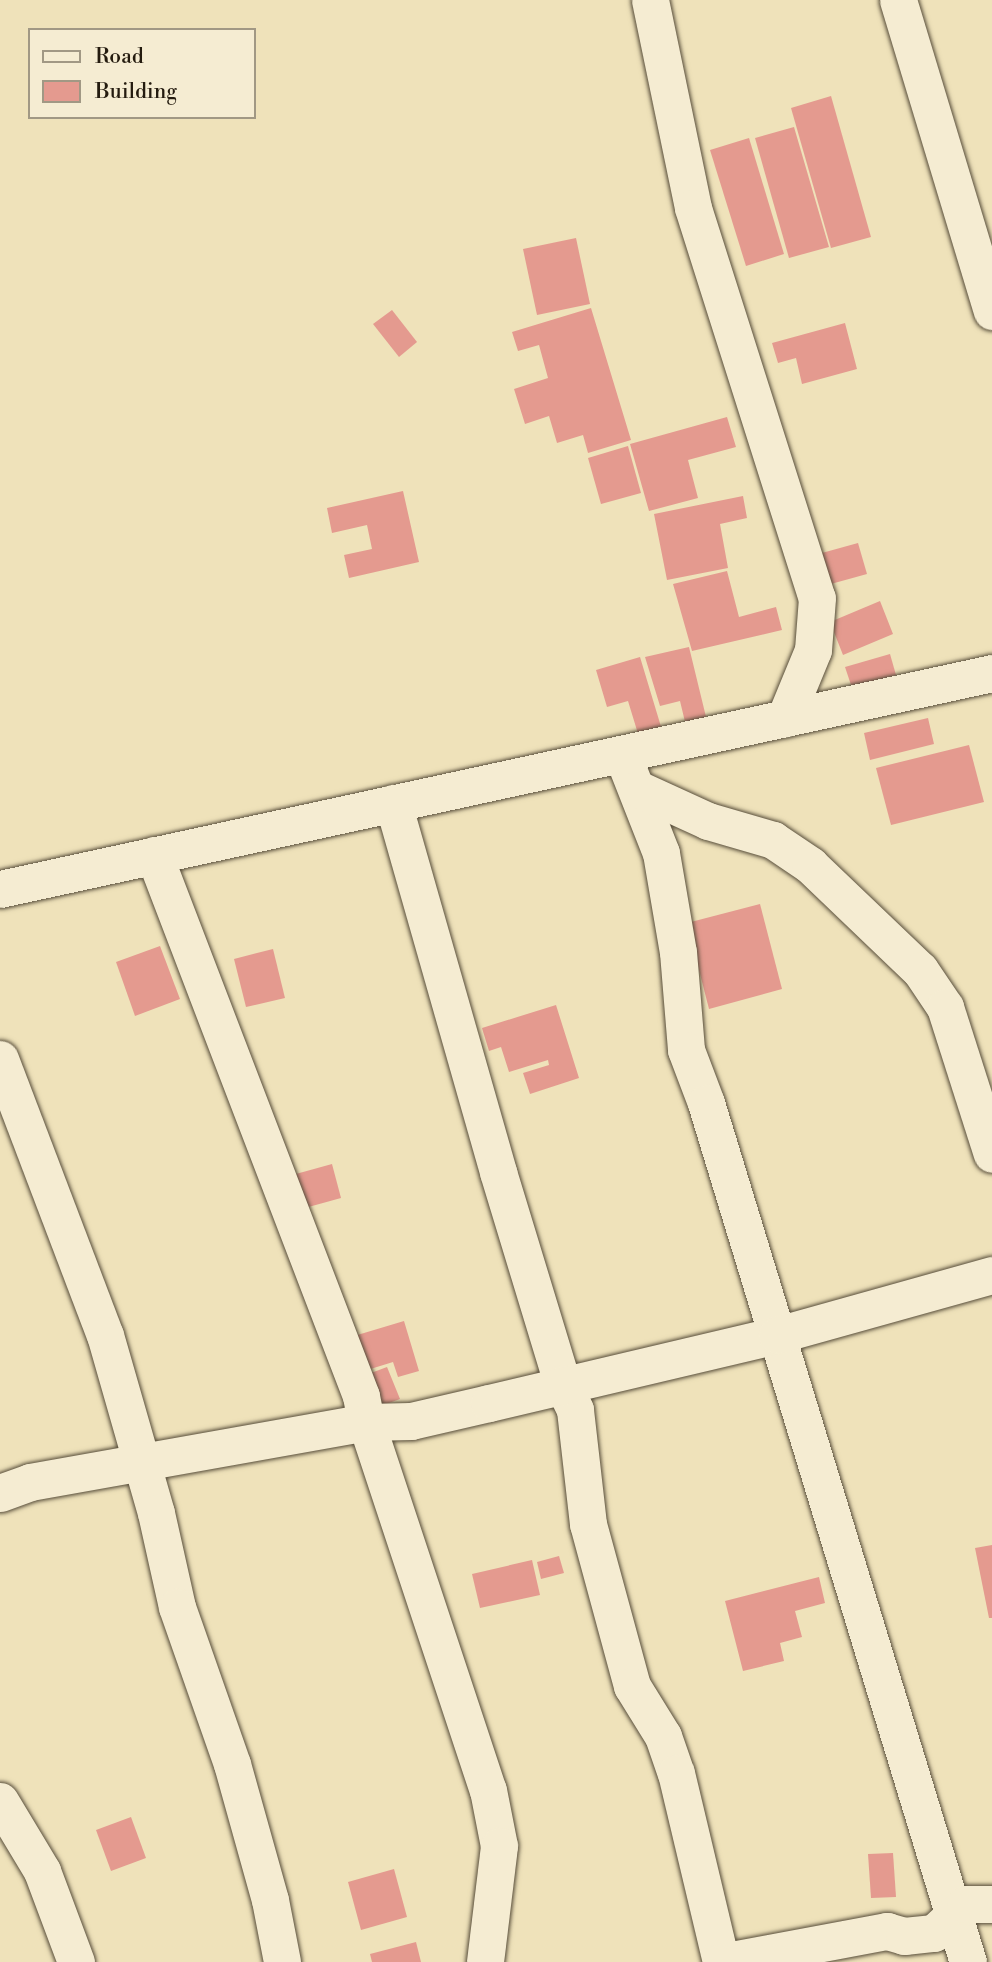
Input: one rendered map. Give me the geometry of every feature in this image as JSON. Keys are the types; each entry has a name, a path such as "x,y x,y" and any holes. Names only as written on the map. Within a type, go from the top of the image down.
{"street":[{"path":"650,0 694,208 817,598 813,650 785,718"},
{"path":"898,0 992,310"},
{"path":"0,889 992,673"},
{"path":"622,754 661,853 670,898 686,1050 777,1335 968,1962"},
{"path":"638,789 708,821 773,840 810,865 920,970 945,1007 992,1154"},
{"path":"394,803 562,1383 575,1410 589,1524 629,1675 663,1736 676,1773 721,1962 887,1931 904,1936 934,1933 954,1911 965,1904 992,1904"},
{"path":"153,855 361,1396 366,1422 488,1790 499,1846 485,1962"},
{"path":"0,1059 105,1335 143,1465 177,1606 232,1765 260,1863 282,1962"},
{"path":"0,1493 30,1482 143,1465 366,1422 411,1420 777,1335 992,1275"},
{"path":"0,1801 41,1871 76,1962"}],"building":[{"path":"831,96 871,237 831,248 791,108"},
{"path":"794,127 829,247 789,258 755,138"},
{"path":"749,138 784,254 746,266 710,150"},
{"path":"576,238 590,304 537,315 523,249"},
{"path":"591,308 631,440 588,453 583,435 557,443 549,416 525,424 514,389 548,378 539,345 518,351 512,332"},
{"path":"392,310 417,342 399,357 373,324"},
{"path":"845,323 857,369 802,384 796,358 778,363 772,343"},
{"path":"727,417 736,447 688,460 698,498 649,511 630,444"},
{"path":"628,446 641,493 601,504 588,458"},
{"path":"403,491 419,562 349,578 344,555 372,549 367,525 332,533 327,508"},
{"path":"743,496 747,518 720,524 728,568 667,580 654,514"},
{"path":"858,543 867,574 820,587 811,556"},
{"path":"727,571 739,617 776,607 782,630 692,651 673,584"},
{"path":"880,601 893,634 843,655 830,622"},
{"path":"689,647 707,721 686,726 680,701 660,706 645,657"},
{"path":"890,654 896,675 852,688 845,667"},
{"path":"640,657 662,730 639,737 628,701 607,707 596,670"},
{"path":"928,718 934,744 870,760 864,733"},
{"path":"969,745 984,802 891,825 876,768"},
{"path":"760,904 782,989 709,1009 687,923"},
{"path":"160,946 180,999 135,1016 116,962"},
{"path":"273,949 285,998 246,1007 234,959"},
{"path":"556,1005 579,1078 530,1094 523,1073 549,1065 548,1060 509,1072 501,1047 489,1051 482,1028"},
{"path":"332,1164 341,1198 294,1211 285,1177"},
{"path":"404,1321 419,1371 398,1377 393,1362 364,1371 354,1336"},
{"path":"387,1367 400,1399 375,1408 363,1376"},
{"path":"992,1545 992,1618 989,1618 975,1548"},
{"path":"559,1556 564,1573 541,1579 537,1562"},
{"path":"532,1560 540,1595 480,1608 472,1574"},
{"path":"819,1577 825,1603 795,1611 802,1637 780,1643 784,1661 743,1671 725,1601"},
{"path":"131,1817 146,1858 111,1871 96,1830"},
{"path":"893,1853 896,1897 871,1898 868,1854"},
{"path":"394,1869 407,1917 361,1930 348,1882"},
{"path":"416,1942 421,1962 372,1962 370,1954"}]}
